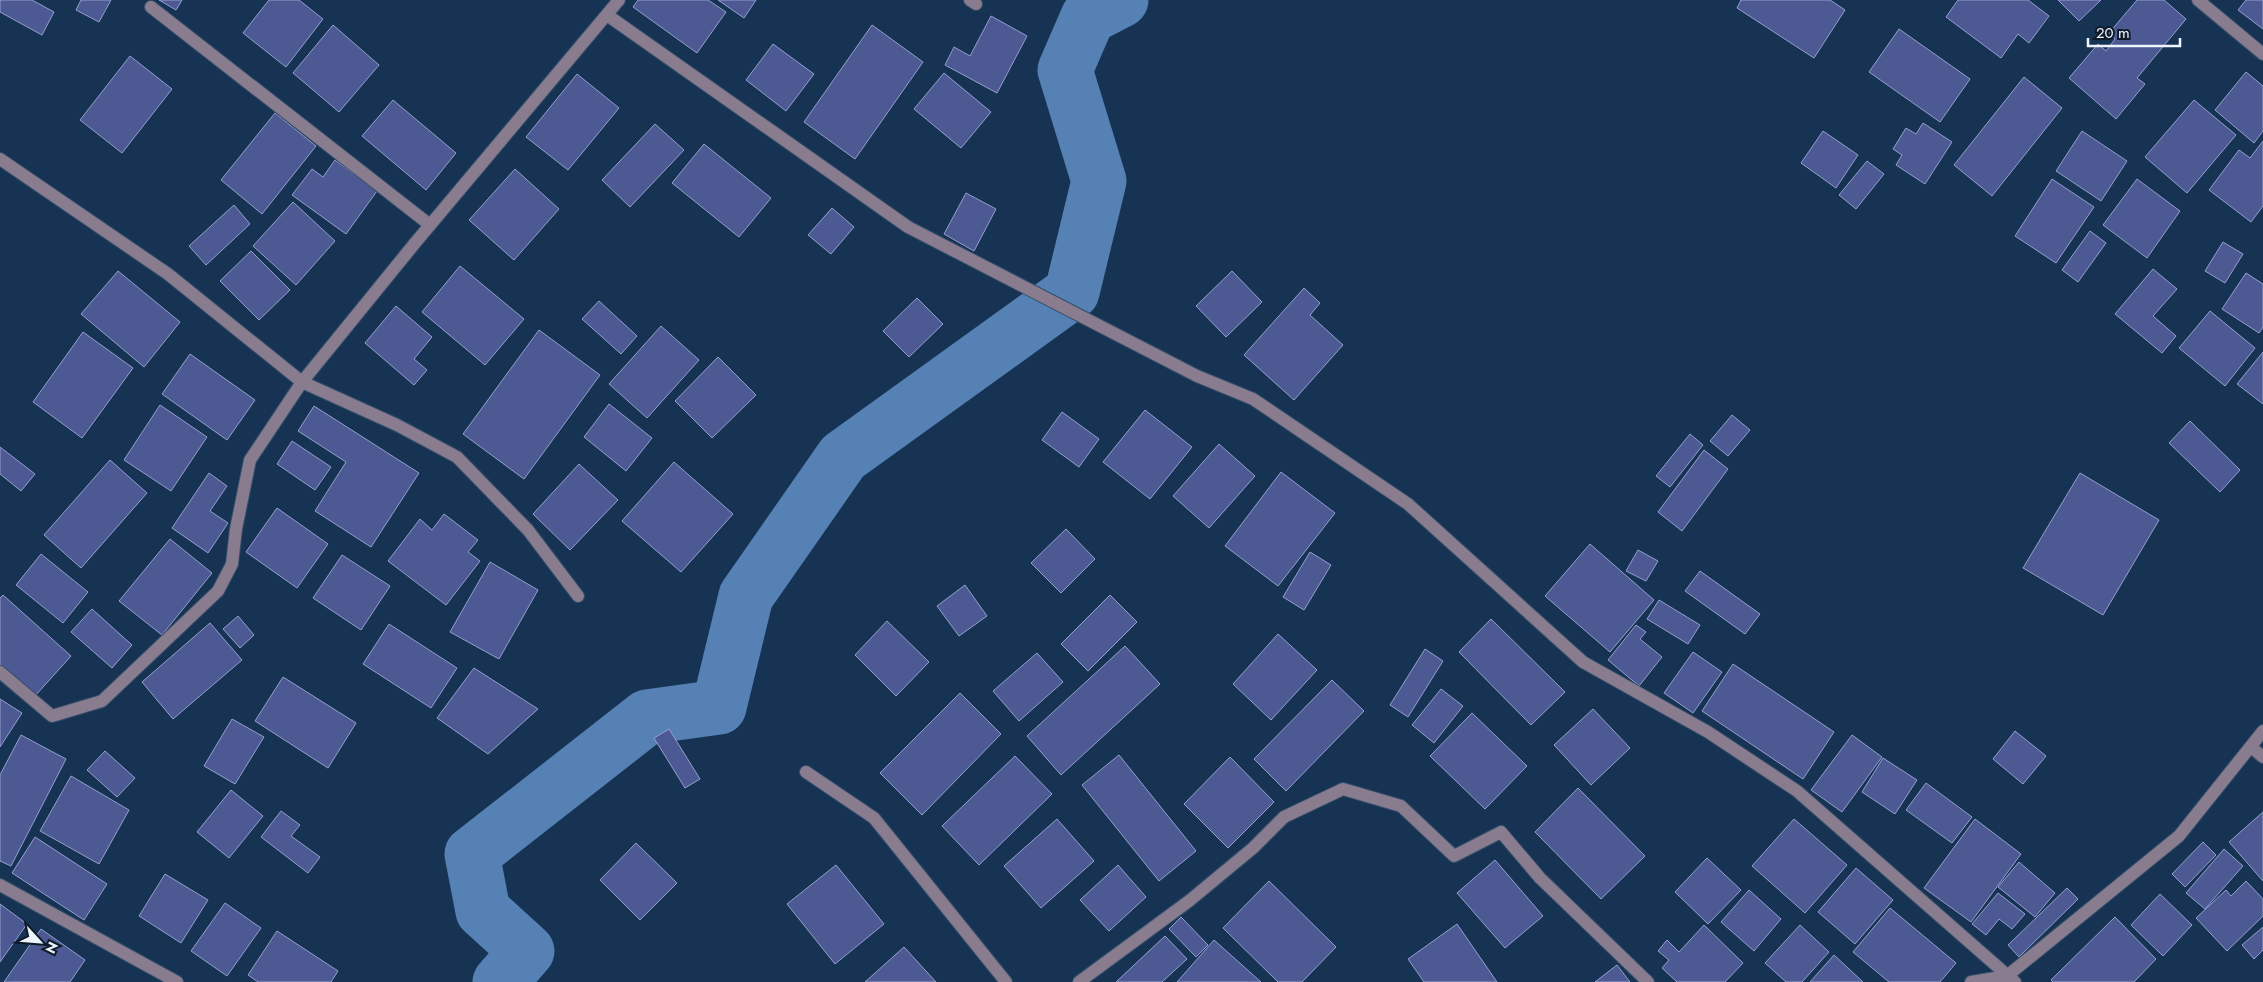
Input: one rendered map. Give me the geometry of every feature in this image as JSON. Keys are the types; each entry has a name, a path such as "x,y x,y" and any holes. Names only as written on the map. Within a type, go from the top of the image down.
{"street":[{"path":"0,672 52,716 102,701 218,592 232,564 236,529 250,460 302,382 430,225 619,0"},
{"path":"2198,0 2263,54"},
{"path":"151,7 430,225"},
{"path":"607,15 908,227 1197,376 1253,399 1408,504 1583,662 1708,732 1797,791 2011,979"},
{"path":"0,159 168,274 302,382 397,425 457,456 528,530 578,596"},
{"path":"1971,982 2011,979 2179,836 2263,731"},
{"path":"2251,747 2263,757"},
{"path":"806,772 874,818 1006,982"},
{"path":"1079,982 1189,901 1253,848 1284,817 1344,789 1401,806 1454,856 1502,832 1540,878 1648,982"},
{"path":"0,884 177,982"}],"building":[{"path":"0,0 32,0 54,12 42,35 0,12"},
{"path":"81,0 111,0 99,22 76,10"},
{"path":"159,0 182,0 176,10"},
{"path":"269,0 299,0 323,19 286,67 243,33"},
{"path":"638,0 708,0 726,12 697,53 633,7"},
{"path":"718,0 756,0 744,18"},
{"path":"1741,0 1830,0 1845,10 1814,58 1737,8"},
{"path":"1958,0 2028,0 2049,16 2029,43 2018,34 2001,58 1946,17"},
{"path":"2058,0 2101,0 2079,21"},
{"path":"2137,0 2164,0 2186,19 2137,78 2145,84 2116,119 2069,78 2098,44 2106,51 2115,39 2109,33"},
{"path":"2246,0 2263,0 2263,29 2238,10"},
{"path":"991,16 1027,36 997,93 945,65 954,47 970,56"},
{"path":"333,25 379,65 339,112 293,73"},
{"path":"872,25 923,62 855,159 804,122"},
{"path":"1899,29 1970,79 1940,122 1869,72"},
{"path":"773,44 814,74 786,111 746,80"},
{"path":"130,56 172,89 122,153 80,120"},
{"path":"2246,72 2263,86 2263,131 2254,143 2215,110"},
{"path":"944,73 991,112 961,148 914,109"},
{"path":"577,74 619,108 568,170 526,137"},
{"path":"2024,77 2062,108 1992,196 1954,165"},
{"path":"393,100 456,153 426,190 362,136"},
{"path":"2194,100 2236,135 2187,193 2145,157"},
{"path":"275,113 316,146 262,214 221,180"},
{"path":"1923,123 1952,142 1925,184 1896,165 1902,155 1893,149 1906,128 1916,134"},
{"path":"655,124 684,150 630,207 602,180"},
{"path":"1823,131 1858,155 1836,188 1801,163"},
{"path":"2082,131 2127,161 2101,201 2056,171"},
{"path":"2263,141 2263,206 2251,222 2209,190 2239,150 2250,158"},
{"path":"704,144 771,198 739,237 672,183"},
{"path":"335,160 377,191 346,234 292,195 312,169 323,177"},
{"path":"1867,161 1884,174 1856,209 1839,195"},
{"path":"515,169 559,209 514,260 469,220"},
{"path":"2052,179 2094,207 2056,263 2015,236"},
{"path":"2137,179 2180,211 2147,258 2103,225"},
{"path":"966,193 996,209 974,251 944,234"},
{"path":"293,202 335,241 296,285 253,246"},
{"path":"234,205 250,224 206,265 189,246"},
{"path":"832,208 854,227 831,254 808,235"},
{"path":"2090,231 2106,243 2078,282 2062,270"},
{"path":"2223,242 2243,254 2225,283 2205,271"},
{"path":"251,251 290,290 259,320 220,281"},
{"path":"460,266 524,319 485,365 422,312"},
{"path":"2153,269 2177,289 2153,316 2176,336 2162,353 2115,314"},
{"path":"118,271 180,322 144,367 81,314"},
{"path":"1232,271 1262,302 1226,337 1196,306"},
{"path":"2246,273 2263,284 2263,327 2259,333 2222,309"},
{"path":"1304,288 1320,303 1310,315 1343,345 1294,400 1244,355"},
{"path":"917,298 943,324 909,357 883,331"},
{"path":"599,301 637,336 621,354 582,319"},
{"path":"396,306 432,337 414,359 427,370 414,385 365,343"},
{"path":"2210,311 2255,348 2225,386 2179,348"},
{"path":"661,326 699,360 647,418 609,384"},
{"path":"539,330 600,375 524,479 463,434"},
{"path":"83,332 133,368 82,438 33,402"},
{"path":"2263,352 2263,404 2237,384"},
{"path":"190,354 255,400 227,440 162,394"},
{"path":"718,357 756,395 712,438 675,401"},
{"path":"609,404 652,438 626,471 584,437"},
{"path":"160,405 207,437 171,491 124,460"},
{"path":"314,406 419,473 371,547 315,511 346,462 298,431"},
{"path":"1145,410 1192,447 1150,499 1103,462"},
{"path":"1062,412 1099,439 1079,467 1042,440"},
{"path":"1732,415 1750,430 1728,456 1710,441"},
{"path":"2190,421 2240,470 2220,492 2169,443"},
{"path":"1690,434 1703,445 1670,487 1656,476"},
{"path":"292,441 331,467 315,490 277,464"},
{"path":"1219,444 1255,476 1209,528 1173,496"},
{"path":"0,447 35,474 21,491 0,474"},
{"path":"1704,450 1728,469 1682,531 1658,512"},
{"path":"110,460 147,493 81,568 44,535"},
{"path":"674,462 733,514 681,572 622,521"},
{"path":"579,464 618,500 570,550 533,514"},
{"path":"1281,472 1335,513 1278,586 1225,546"},
{"path":"209,473 227,486 210,511 228,523 208,553 172,528"},
{"path":"2080,473 2159,520 2103,615 2023,568"},
{"path":"277,508 328,544 297,588 246,552"},
{"path":"444,514 478,540 468,552 480,561 446,605 388,561 420,519 432,530"},
{"path":"1066,529 1095,559 1061,593 1031,563"},
{"path":"170,539 212,573 162,635 119,601"},
{"path":"1590,544 1654,600 1610,652 1545,596"},
{"path":"1638,550 1658,561 1646,581 1626,571"},
{"path":"1310,552 1331,565 1304,610 1283,597"},
{"path":"41,554 88,592 63,623 16,585"},
{"path":"342,555 390,586 361,630 313,598"},
{"path":"490,562 538,590 499,659 450,632"},
{"path":"1700,571 1760,614 1745,634 1685,591"},
{"path":"965,585 987,616 959,636 937,606"},
{"path":"3,595 71,656 35,696 0,665 0,598"},
{"path":"1110,595 1137,622 1088,671 1061,644"},
{"path":"1659,600 1700,625 1688,644 1647,619"},
{"path":"92,609 132,645 112,668 71,632"},
{"path":"238,616 254,635 240,648 223,629"},
{"path":"1491,619 1565,692 1531,725 1459,652"},
{"path":"887,621 929,662 896,696 855,655"},
{"path":"210,623 242,660 173,719 142,682"},
{"path":"389,624 457,668 431,708 363,664"},
{"path":"1636,625 1646,632 1640,639 1662,657 1639,686 1608,660"},
{"path":"1278,634 1317,670 1271,720 1233,684"},
{"path":"1125,646 1160,684 1061,775 1027,736"},
{"path":"1425,649 1443,661 1408,717 1390,705"},
{"path":"1693,652 1722,672 1693,713 1664,693"},
{"path":"1037,653 1063,682 1019,721 993,691"},
{"path":"1733,664 1834,732 1803,779 1702,711"},
{"path":"474,668 538,709 488,754 437,718"},
{"path":"283,677 356,723 328,768 255,721"},
{"path":"1332,680 1364,711 1286,791 1254,759"},
{"path":"1441,689 1463,706 1434,743 1412,725"},
{"path":"960,693 1001,734 922,815 880,773"},
{"path":"0,699 22,713 0,747"},
{"path":"1593,709 1630,748 1591,785 1554,745"},
{"path":"1472,713 1527,766 1485,809 1430,756"},
{"path":"232,719 264,737 235,784 204,766"},
{"path":"669,729 700,779 685,788 654,738"},
{"path":"2015,731 2046,756 2023,784 1993,759"},
{"path":"21,735 66,759 11,866 0,861 0,775"},
{"path":"1852,735 1882,757 1842,812 1811,790"},
{"path":"105,751 135,778 117,797 87,770"},
{"path":"1119,755 1196,851 1159,881 1082,785"},
{"path":"1015,756 1052,794 979,865 942,826"},
{"path":"1230,757 1274,802 1228,848 1184,804"},
{"path":"1883,758 1917,780 1895,814 1862,792"},
{"path":"71,776 129,810 99,864 40,831"},
{"path":"1926,783 1972,817 1952,843 1906,810"},
{"path":"1578,788 1645,856 1601,899 1535,832"},
{"path":"231,790 263,816 229,858 197,832"},
{"path":"281,811 300,825 291,836 320,857 308,873 261,837"},
{"path":"2263,812 2263,881 2229,842"},
{"path":"1057,819 1094,861 1041,908 1004,866"},
{"path":"1794,819 1847,865 1805,913 1752,866"},
{"path":"1975,819 2021,854 1971,922 1924,888"},
{"path":"35,837 107,884 84,920 12,873"},
{"path":"2203,842 2216,855 2185,887 2172,874"},
{"path":"636,843 677,883 640,920 600,880"},
{"path":"2224,849 2243,866 2205,909 2186,893"},
{"path":"1707,858 1741,890 1708,924 1675,892"},
{"path":"1495,860 1543,916 1505,948 1457,893"},
{"path":"2019,862 2055,893 2035,917 1998,887"},
{"path":"836,865 884,924 835,964 787,904"},
{"path":"1118,865 1146,897 1109,931 1080,900"},
{"path":"1856,868 1893,900 1855,944 1818,912"},
{"path":"165,874 208,900 181,943 139,916"},
{"path":"1269,881 1336,947 1302,982 1278,982 1223,928"},
{"path":"2246,881 2263,899 2263,916 2227,951 2196,918 2226,890 2231,896"},
{"path":"2067,888 2078,899 2019,957 2008,945"},
{"path":"1749,890 1781,919 1754,951 1721,922"},
{"path":"1998,893 2025,914 2012,929 1999,919 1986,935 1972,924"},
{"path":"2160,894 2192,925 2163,956 2131,925"},
{"path":"225,903 261,928 227,976 191,951"},
{"path":"0,904 27,924 0,962"},
{"path":"1890,908 1956,963 1940,982 1889,982 1853,952"},
{"path":"1181,917 1208,945 1196,957 1169,929"},
{"path":"2115,917 2156,959 2134,982 2053,982 2051,980"},
{"path":"1457,924 1497,982 1424,982 1408,959"},
{"path":"1704,925 1743,963 1725,982 1677,982 1662,968 1669,960 1658,951 1667,940 1679,952"},
{"path":"1800,925 1829,952 1802,982 1786,982 1765,963"},
{"path":"2263,927 2263,950 2254,959 2242,945"},
{"path":"41,929 85,960 70,982 4,982"},
{"path":"277,931 338,971 331,982 258,982 248,975"},
{"path":"1165,936 1187,959 1162,982 1116,982"},
{"path":"1214,940 1261,982 1177,982"},
{"path":"904,947 936,982 865,982"},
{"path":"1834,955 1863,982 1810,982"},
{"path":"1617,965 1630,982 1595,982"}],"waterway":[{"path":"500,982 527,951 483,911 472,854 647,717 719,707 746,596 843,457 1072,292 1099,181 1065,70 1088,17 1121,0"}]}
